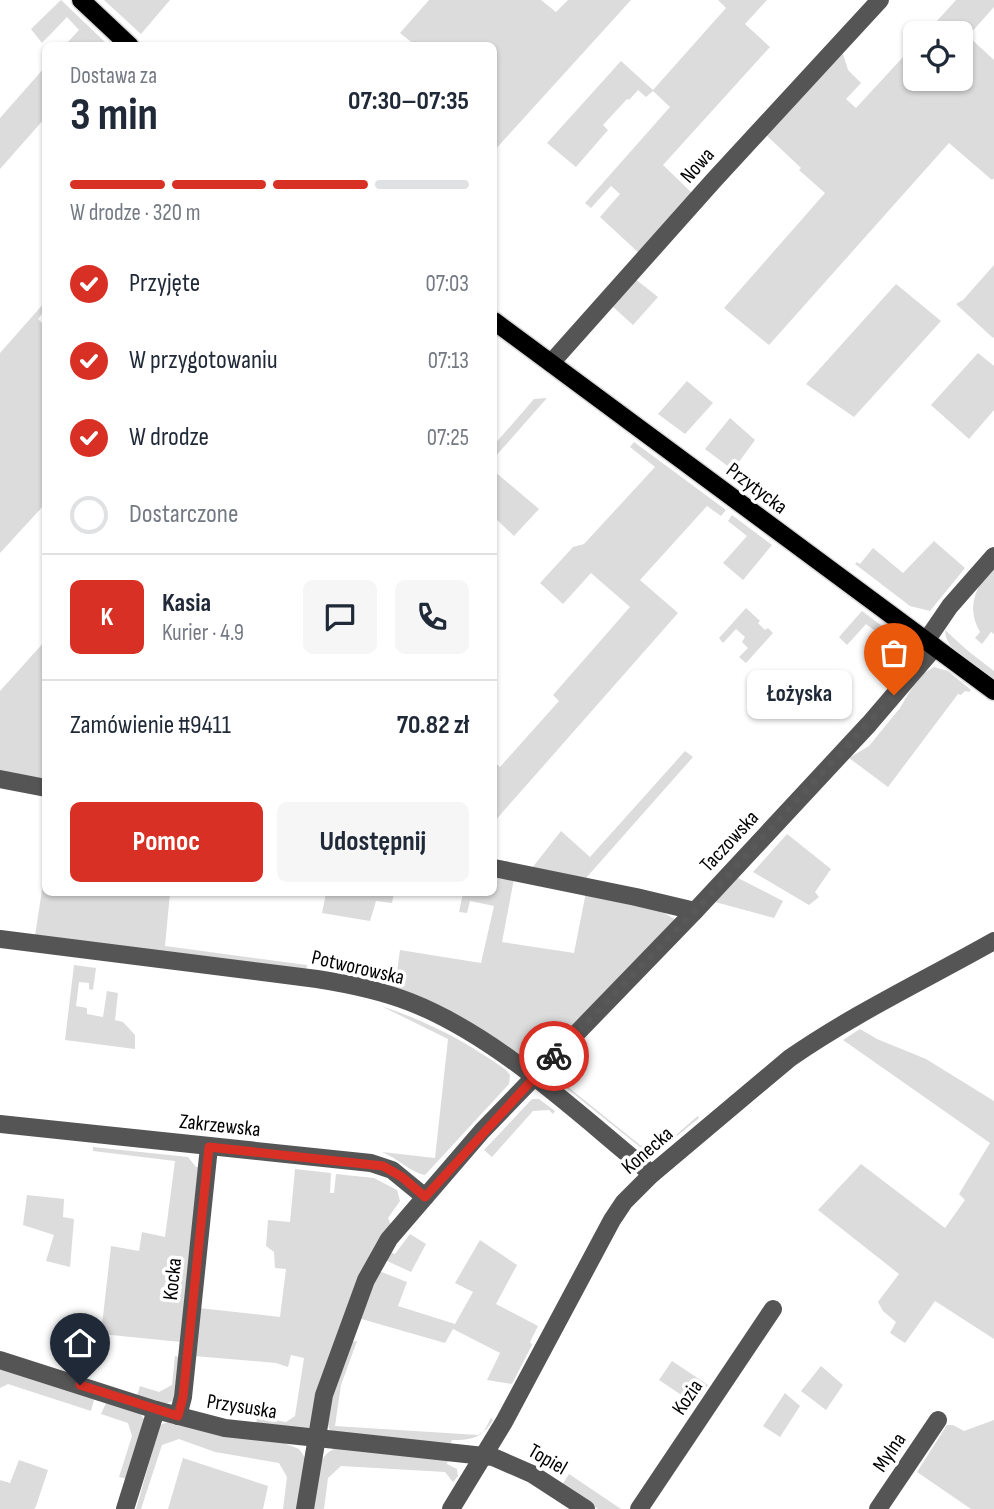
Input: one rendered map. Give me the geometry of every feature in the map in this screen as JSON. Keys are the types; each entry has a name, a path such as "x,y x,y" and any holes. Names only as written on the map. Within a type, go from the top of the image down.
{"main road":[{"path":"80,0 126,42"},
{"name":"Przytycka","path":"497,323 994,691"}],"street":[{"name":"Nowa","path":"551,363 714,180 880,0"},
{"name":"Taczowska","path":"304,1509 324,1395 366,1280 389,1239 533,1078 695,911 869,724 930,644 950,606 994,556"},
{"path":"0,779 42,787"},
{"path":"497,869 695,911"},
{"name":"Potworowska","path":"0,939 317,979 369,989 409,1002 492,1047 652,1174"},
{"name":"Konecka","path":"451,1509 484,1456 624,1202 652,1174 790,1058 871,1006 994,941"},
{"name":"Zakrzewska","path":"0,1124 383,1166 402,1177 425,1197"},
{"name":"Kocka","path":"178,1416 183,1397 209,1147"},
{"name":"Kozia","path":"639,1509 773,1309"},
{"name":"Przysuska","path":"0,1360 156,1410 234,1430 484,1456"},
{"path":"125,1509 156,1410"},
{"name":"Mylna","path":"878,1509 938,1420"},
{"name":"Topiel","path":"484,1456 507,1462 532,1474 586,1509"}],"shaded area":[{"path":"61,0 105,42 68,42 79,30 67,17 42,43 31,29"},
{"path":"104,0 170,0 141,34"},
{"path":"429,0 541,0 556,12 568,0 631,0 497,148 497,42 411,42 400,33"},
{"path":"718,0 767,0 745,24 770,47 663,165 693,194 640,254 600,217 620,194 611,186 591,208 585,203 670,107 653,91 646,97 638,90 603,125 608,130 576,167 547,143 621,61 653,90 726,8"},
{"path":"956,0 994,0 994,7 973,30 973,21 937,21"},
{"path":"973,41 994,60 994,178 992,180 949,143 769,345 724,308 825,193 764,133 835,56 843,54 848,70 861,83 846,99 856,108 903,57 903,91 973,91"},
{"path":"42,70 42,121 0,169 0,118"},
{"path":"994,265 993,338 956,304 963,300"},
{"path":"634,278 658,297 633,325 611,305"},
{"path":"896,284 941,321 854,417 806,384"},
{"path":"42,305 42,314 38,319 42,323 42,507 0,553 0,353"},
{"path":"978,353 994,366 994,410 969,439 931,405"},
{"path":"687,381 713,403 685,434 658,414"},
{"path":"547,398 497,455 497,442 534,399"},
{"path":"730,418 755,440 733,470 705,449"},
{"path":"634,442 726,510 721,516 707,506 640,580 678,613 497,819 497,764 500,767 559,701 553,695 630,607 591,573 563,604 540,583 573,547 584,544 655,467 630,447"},
{"path":"497,474 539,509 514,536 497,520"},
{"path":"732,515 772,545 743,580 723,563 747,536 728,521"},
{"path":"934,541 965,568 930,611 910,606 855,564 860,564 873,548 903,573"},
{"path":"994,565 994,634 991,632 982,644 975,638 980,632 973,613 973,604 978,588"},
{"path":"746,608 765,630 768,628 773,633 746,663 739,657 748,648 742,642 745,637 736,629 723,643 719,638"},
{"path":"862,611 887,630 882,636 866,624 847,645 839,637"},
{"path":"945,630 994,671 994,679 956,652 946,638"},
{"path":"42,644 42,779 0,772 0,691"},
{"path":"934,667 948,671 971,690 958,694 888,787 849,758 869,746 924,673"},
{"path":"685,751 693,757 586,878 532,868 561,831 590,857"},
{"path":"787,834 831,869 815,892 819,897 809,905 753,872"},
{"path":"497,876 514,879 502,942 574,953 586,892 645,906 677,921 548,1054 543,1051 523,1059 348,977 349,971 396,979 400,950 481,963 494,906 470,901 467,913 459,912 462,896 497,896"},
{"path":"738,878 783,901 774,918 715,902"},
{"path":"42,890 42,896 170,896 165,946 307,965 306,971 35,936"},
{"path":"325,896 393,896 392,903 376,901 370,921 322,913"},
{"path":"74,965 96,968 93,990 89,989 89,983 79,982 76,1006 87,1008 87,1014 103,1017 107,991 118,993 115,1020 123,1022 135,1035 135,1049 65,1040"},
{"path":"381,1006 414,1018 461,1041 510,1075 509,1084 425,1175 382,1152 435,1158 448,1039"},
{"path":"860,1029 926,1059 994,1101 994,1339 935,1301 905,1343 890,1333 896,1322 883,1311 878,1302 899,1274 818,1210 861,1164 945,1228 965,1200 959,1194 990,1143 843,1040"},
{"path":"570,1049 580,1058 567,1072 568,1087 640,1145 648,1147 663,1143 698,1116 699,1118 661,1149 652,1151 640,1147 559,1082 557,1078 561,1069 556,1064"},
{"path":"532,1099 539,1099 555,1111 553,1114 549,1110 533,1111 492,1157 484,1150"},
{"path":"93,1147 188,1157 196,1167 200,1167 181,1342 101,1334 111,1246 139,1251 142,1232 165,1237 175,1161 93,1151"},
{"path":"295,1169 331,1173 330,1193 334,1193 336,1174 374,1178 397,1190 400,1201 388,1218 391,1225 311,1426 306,1431 256,1426 257,1417 286,1422 295,1416 304,1358 291,1355 288,1367 276,1363 194,1356 199,1308 280,1317 286,1269 275,1268 274,1252 266,1246 268,1220 290,1222"},
{"path":"27,1195 64,1199 63,1217 74,1219 70,1267 46,1261 54,1235 23,1225"},
{"path":"410,1234 426,1244 411,1272 385,1260 390,1252 395,1254"},
{"path":"480,1240 517,1265 496,1304 538,1326 530,1342 532,1345 512,1384 487,1380 500,1353 453,1329 445,1343 358,1318 379,1271 407,1282 398,1306 455,1324 473,1292 455,1283"},
{"path":"357,1341 341,1385 335,1426 478,1435 452,1440 450,1445 332,1433 328,1426 328,1415 333,1389 350,1342"},
{"path":"175,1356 180,1357 175,1399 162,1404 137,1396 140,1386 159,1392 172,1385"},
{"path":"672,1361 708,1385 695,1404 659,1380"},
{"path":"821,1366 843,1385 826,1410 801,1391"},
{"path":"0,1368 95,1396 91,1411 8,1384 0,1388"},
{"path":"785,1393 800,1406 780,1437 763,1426"},
{"path":"107,1401 135,1410 145,1422 128,1479 119,1477 132,1436 128,1423 101,1414"},
{"path":"994,1420 994,1509 971,1509 917,1472 947,1425 964,1431"},
{"path":"171,1421 284,1443 299,1449 306,1459 298,1509 283,1509 287,1477 279,1463 215,1452 179,1439 162,1445 141,1509 136,1509 160,1425"},
{"path":"338,1448 448,1459 447,1464 457,1469 458,1476 453,1482 445,1472 341,1466 328,1478 324,1509 312,1509 320,1464 324,1456"},
{"path":"183,1458 268,1486 263,1509 168,1509"},
{"path":"19,1460 48,1470 36,1506 34,1509 0,1509 0,1480 10,1483"},
{"path":"569,1474 621,1509 598,1509 562,1485"}],"way so far":[{"path":"554,1056 695,911 894,695"}],"place":[{"name":"Łożyska","path":"894,695"}],"route":[{"path":"80,1385 178,1416 183,1397 209,1147 371,1163 383,1166 402,1177 425,1197 482,1131 554,1056"}]}
